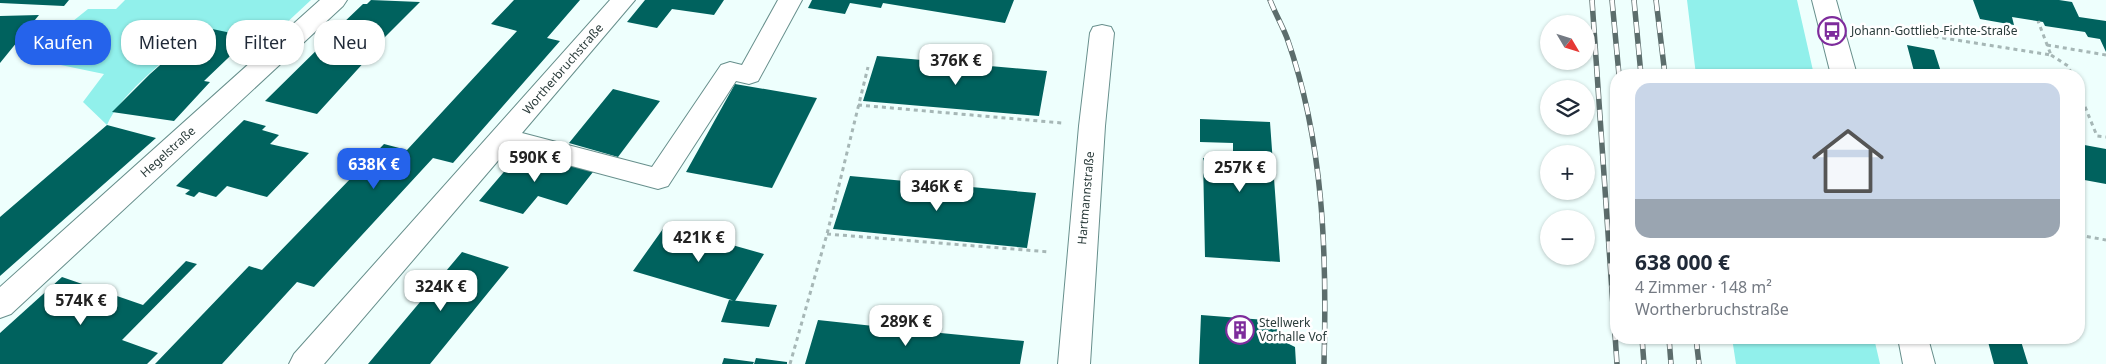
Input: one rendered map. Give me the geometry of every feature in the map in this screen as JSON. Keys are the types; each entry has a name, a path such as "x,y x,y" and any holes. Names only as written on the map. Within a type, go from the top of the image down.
{"street":[{"name":"Hegelstraße","path":"0,305 335,0"},
{"name":"Wortherbruchstraße","path":"305,364 623,0"},
{"path":"502,138 658,179 730,71 749,75 790,0"},
{"path":"1824,0 1842,69"},
{"name":"Hartmannstraße","path":"1074,364 1092,126 1102,33"},
{"path":"1914,344 1919,364"}],"path":[{"path":"2038,22 2052,55"},
{"path":"1888,29 2052,55 2069,69"},
{"path":"2047,45 2106,55"},
{"path":"790,364 827,234 868,66"},
{"path":"858,105 1092,126"},
{"path":"2085,107 2097,136 2106,138"},
{"path":"827,234 1082,255"},
{"path":"2085,236 2106,240"}],"shaded area":[{"path":"125,0 311,0 290,20 226,20 226,33 216,31 216,20 121,20 121,65 159,65 136,86 114,113 107,125 83,102 104,74 61,65 111,65 111,20 74,20 88,9 116,9"},
{"path":"1687,0 1797,0 1813,69 1695,69"},
{"path":"1733,344 1875,344 1880,364 1736,364"}],"building":[{"path":"0,0 69,0 64,6 0,3"},
{"path":"371,0 420,2 385,37 385,20 346,20 363,4 367,4"},
{"path":"514,0 580,0 547,38 560,41 453,163 433,158 314,287 297,282 222,364 155,364 249,266 262,270 384,144 407,150 517,31 491,24"},
{"path":"645,0 724,0 714,15 672,9 657,28 627,22"},
{"path":"812,0 1014,0 1005,23 883,3 881,8 850,3 845,14 808,8"},
{"path":"1973,0 2059,0 2072,2 2079,17 2106,21 2106,52 2100,39 2088,37 2085,32 2045,26 2043,22 2012,17 2014,25 1980,19"},
{"path":"39,15 35,20 15,20 15,45 0,63 0,16"},
{"path":"216,30 226,32 226,60 204,81 210,82 174,121 112,112 160,65 216,65"},
{"path":"1907,45 1934,50 1940,69 1913,69"},
{"path":"314,53 314,65 362,65 317,114 265,101 302,65 304,65 304,63"},
{"path":"877,56 1047,71 1039,116 863,101"},
{"path":"735,84 817,98 772,188 686,172"},
{"path":"613,89 660,101 618,157 569,143"},
{"path":"1200,119 1270,122 1280,262 1205,257 1203,158 1233,159 1233,143 1200,142"},
{"path":"244,120 266,126 262,130 279,135 270,144 309,153 267,197 227,186 216,197 199,192 194,197 185,194 190,190 176,186"},
{"path":"107,125 156,138 0,276 0,217"},
{"path":"2085,145 2106,149 2106,184 2085,180"},
{"path":"521,152 593,172 567,205 538,196 523,214 479,201"},
{"path":"850,176 1036,193 1027,248 833,229"},
{"path":"665,226 764,254 735,301 633,271"},
{"path":"462,252 509,267 430,364 368,364"},
{"path":"186,261 197,264 122,340 158,353 147,364 0,364 0,333 62,277 143,305"},
{"path":"729,300 777,305 769,327 721,322"},
{"name":"Stellwerk Vorhalle Vof","path":"1201,315 1277,321 1281,340 1295,347 1296,364 1199,364"},
{"path":"818,320 1024,341 1020,364 805,364"},
{"path":"1989,344 2022,344 2028,364 1994,364"},
{"path":"724,358 754,362 753,364 722,364"},
{"path":"756,358 787,362 787,364 754,364"}],"railway":[{"path":"1270,0 1287,38 1299,77 1309,117 1316,158 1325,282 1324,364"},
{"path":"1592,0 1610,262"},
{"path":"1612,0 1618,69"},
{"path":"1634,0 1640,69"},
{"path":"1656,0 1664,69"},
{"path":"1616,344 1617,364"},
{"path":"1642,344 1644,364"},
{"path":"1669,344 1671,364"},
{"path":"1697,344 1699,364"}],"place":[{"name":"Johann-Gottlieb-Fichte-Straße","path":"1832,31"},
{"name":"Stellwerk Vorhalle Vof","path":"1240,330"}]}
